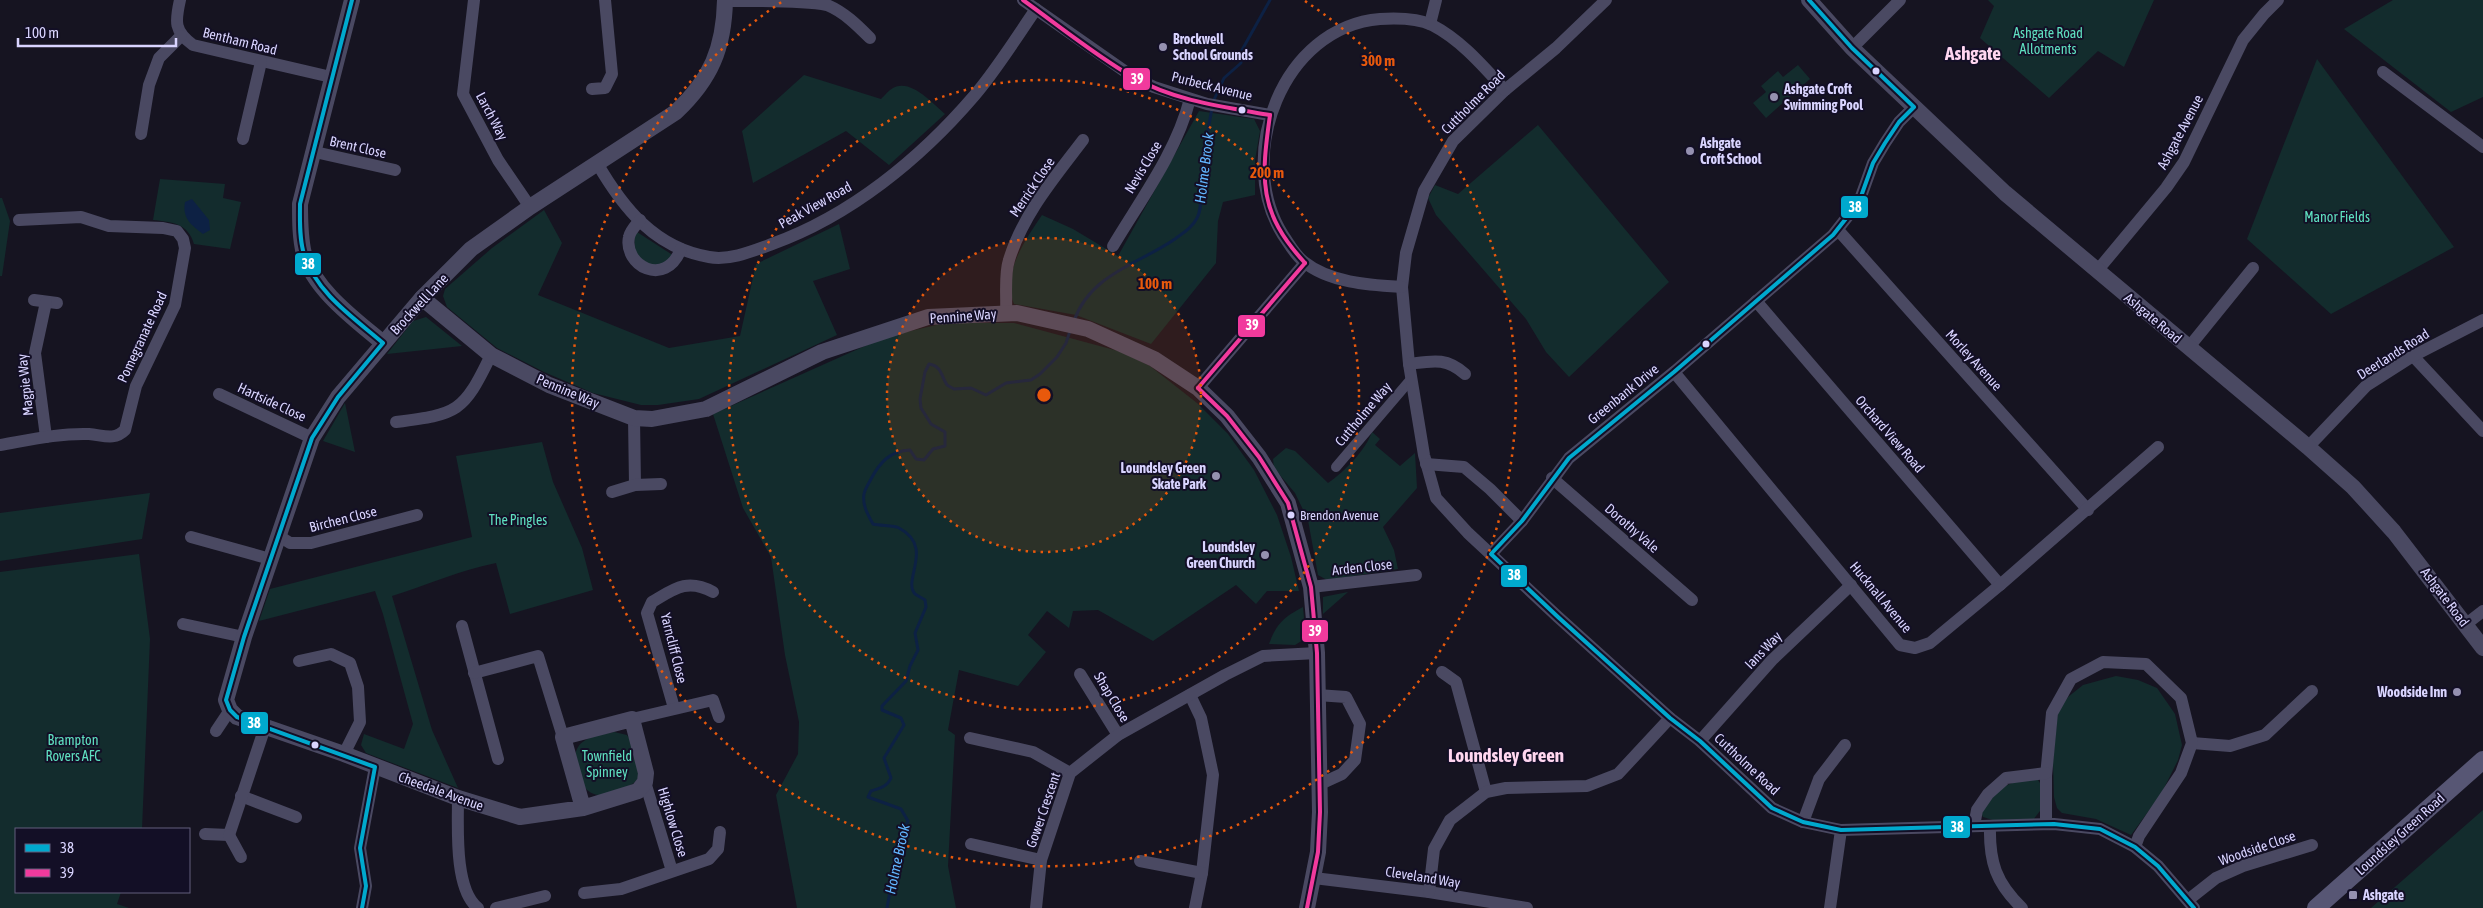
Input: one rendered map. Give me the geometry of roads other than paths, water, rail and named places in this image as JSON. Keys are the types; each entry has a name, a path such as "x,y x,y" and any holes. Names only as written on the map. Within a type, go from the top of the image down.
{"main road":[{"name":"Loundsley Green Road","path":"2316,908 2483,760"}],"street":[{"name":"Bentham Road","path":"180,0 175,19 181,36 192,45 330,78"},
{"path":"352,0 330,78 315,152 300,204 300,225 304,256 326,294 384,343"},
{"name":"Larch Way","path":"474,0 463,94 498,160 530,207"},
{"path":"592,90 605,88 612,74 605,0"},
{"name":"Purbeck Avenue","path":"1023,0 1133,77 1154,88 1213,105 1270,115"},
{"path":"1430,24 1436,0"},
{"name":"Cuttholme Road","path":"1606,0 1556,48 1505,90 1453,140 1424,191 1406,253 1402,287 1409,364 1426,464 1436,498 1468,533 1670,718 1700,741 1772,808 1803,822 1840,830 2046,824 2073,824 2100,829 2135,846 2158,866 2191,904"},
{"name":"Ashgate Road","path":"1809,0 1852,48 2005,193 2308,447 2353,488 2394,532 2483,648"},
{"path":"1852,48 1900,0"},
{"name":"Ashgate Avenue","path":"2097,271 2166,188 2184,162 2243,40 2278,0"},
{"path":"726,1 809,1 826,5 844,14 862,36"},
{"name":"Brockwell Lane","path":"216,731 228,705 244,638 312,438 338,397 422,298 471,249 530,207 676,112 696,93 714,62 723,32 726,1"},
{"name":"Peak View Road","path":"597,163 624,202 653,234 681,250 711,258 747,254 795,236 847,209 890,176 947,125 975,95 1036,9"},
{"path":"1402,287 1366,284 1326,274 1305,263 1295,253 1274,221 1264,186 1270,115 1286,78 1320,40 1346,26 1370,20 1398,18 1430,24 1455,39 1505,90"},
{"path":"141,134 138,119 158,58 181,36"},
{"path":"243,139 260,62"},
{"path":"2383,72 2398,90 2483,147"},
{"name":"Nevis Close","path":"1113,246 1172,148 1185,119 1190,99"},
{"name":"Greenbank Drive","path":"1491,554 1522,521 1568,458 1674,372 1838,230 1859,202 1873,163 1881,150 1899,122 1914,107"},
{"name":"Merrick Close","path":"1006,313 1009,261 1024,224 1045,190 1083,140"},
{"name":"Brent Close","path":"315,152 395,170"},
{"name":"Pomegranate Road","path":"0,445 46,437 89,434 112,437 125,430 131,398 175,306 185,248 183,239 177,232 163,228 109,226 81,217 18,221"},
{"path":"640,220 631,232 629,245 636,260 648,269 654,271 666,269 676,261 681,250"},
{"name":"Morley Avenue","path":"1838,230 2088,510"},
{"path":"1198,388 1305,263"},
{"path":"2189,347 2253,268"},
{"name":"Pennine Way","path":"422,298 491,356 549,385 634,418 652,420 706,409 822,352 928,317 1006,313 1073,326 1120,342 1154,359 1198,388 1227,416 1254,450 1288,503 1311,587 1317,653 1320,812 1314,878 1307,908"},
{"name":"Magpie Way","path":"46,302 35,353 46,437"},
{"name":"Orchard View Road","path":"1756,302 2000,585"},
{"name":"Deerlands Road","path":"2308,447 2366,386 2413,356 2483,320"},
{"path":"396,422 441,416 460,406 474,390 491,356"},
{"path":"2413,356 2483,431"},
{"path":"1409,364 1434,360 1454,364 1465,374"},
{"name":"Hucknall Avenue","path":"1674,372 1900,645 1915,648 1930,643 2088,510 2158,447"},
{"name":"Cuttholme Way","path":"1336,467 1412,378"},
{"name":"Hartside Close","path":"219,394 312,438"},
{"path":"634,418 635,485"},
{"path":"1426,464 1464,467 1490,488 1522,521"},
{"name":"Dorothy Vale","path":"1552,478 1692,600"},
{"path":"612,492 635,485 661,484"},
{"name":"Birchen Close","path":"279,536 290,543 311,543 417,515"},
{"path":"191,537 270,559"},
{"name":"Arden Close","path":"1311,587 1416,574"},
{"name":"Yarncliff Close","path":"674,708 647,613 652,602 677,587 694,584 713,592"},
{"name":"Ians Way","path":"1700,741 1772,660 1851,585"},
{"path":"2465,624 2483,611"},
{"path":"184,624 244,638"},
{"path":"462,626 498,759"},
{"name":"Gower Crescent","path":"1036,908 1042,860 1070,773 1118,735 1263,656 1317,653"},
{"path":"299,661 331,654 350,663 358,687 360,722 344,754"},
{"path":"474,673 538,656 583,808"},
{"path":"2046,824 2046,773 2052,713 2072,679 2103,662 2146,664 2181,698 2192,743 2181,774 2139,836 2135,846"},
{"path":"1442,672 1456,682 1486,792"},
{"name":"Shap Close","path":"1080,674 1118,735"},
{"path":"2192,743 2230,746 2265,735 2312,691"},
{"path":"1190,695 1201,718 1213,775 1202,873 1195,908"},
{"path":"1317,695 1346,698 1360,724 1355,760 1342,774 1318,785"},
{"path":"563,737 674,708 713,700 719,718"},
{"name":"Cheedale Avenue","path":"228,705 237,717 344,754 458,798 520,817 583,808 638,791 645,782"},
{"path":"1430,892 1434,849 1450,820 1486,792 1506,788 1587,786 1618,774 1670,718"},
{"path":"632,719 646,773 645,782"},
{"path":"241,857 228,835 265,727"},
{"path":"970,738 1033,752 1070,773"},
{"path":"1803,822 1818,779 1846,744"},
{"path":"362,908 366,886 360,848 375,767"},
{"path":"1974,826 1977,810 1988,794 2006,778 2046,773"},
{"name":"Highlow Close","path":"645,782 672,871"},
{"path":"241,796 296,817"},
{"path":"458,798 457,853 470,902 478,908"},
{"path":"1990,826 1990,849 1996,875 2011,897 2022,908"},
{"path":"1830,908 1840,830"},
{"name":"Highlow Close","path":"584,893 621,889 710,859 718,849 720,832"},
{"path":"205,834 228,835"},
{"path":"971,844 1042,860"},
{"name":"Woodside Close","path":"2191,904 2216,878 2243,866 2312,845"},
{"path":"1140,861 1202,873"},
{"name":"Cleveland Way","path":"1314,878 1430,892 1474,905 1528,908"},
{"path":"496,908 545,896"}],"water":[{"path":"192,199 209,220 210,230 203,234 186,217 185,202"}],"waterway":[{"name":"Holme Brook","path":"1213,102 1224,78 1241,63 1242,50 1270,0"},
{"name":"Holme Brook","path":"1074,321 1081,305 1103,281 1161,248 1195,222 1200,209 1202,168 1212,108"},
{"name":"Holme Brook","path":"887,908 900,837 908,821 901,809 868,797 871,791 885,785 891,778 884,758 904,725 901,718 882,710 882,706 906,681 910,666 918,650 915,633 926,607 925,600 915,594 912,588 916,563 915,544 899,528 873,524 865,506 865,492 878,467 891,455 910,450 916,459 924,460 933,449 945,446 945,432 931,424 921,408 920,399 925,372 929,364 939,369 947,385 954,389 971,388 986,395 1006,383 1031,380 1040,374 1057,357 1066,343 1070,331"}],"place":[{"name":"Brockwell School Grounds","path":"1163,47"},
{"name":"Ashgate Croft Swimming Pool","path":"1774,97"},
{"name":"Ashgate Croft School","path":"1690,151"},
{"name":"Loundsley Green Skate Park","path":"1216,476"},
{"name":"Brendon Avenue","path":"1291,515"},
{"name":"Loundsley Green Church","path":"1265,555"},
{"name":"Woodside Inn","path":"2457,692"},
{"name":"Ashgate","path":"2353,895"}],"district":[{"name":"Ashgate","path":"1973,53"},
{"name":"Loundsley Green","path":"1506,755"}],"park label":[{"name":"Ashgate Road Allotments","path":"2048,42"},
{"name":"Manor Fields","path":"2337,217"},
{"name":"The Pingles","path":"518,520"},
{"name":"Brampton Rovers AFC","path":"73,748"},
{"name":"Townfield Spinney","path":"607,764"}]}
